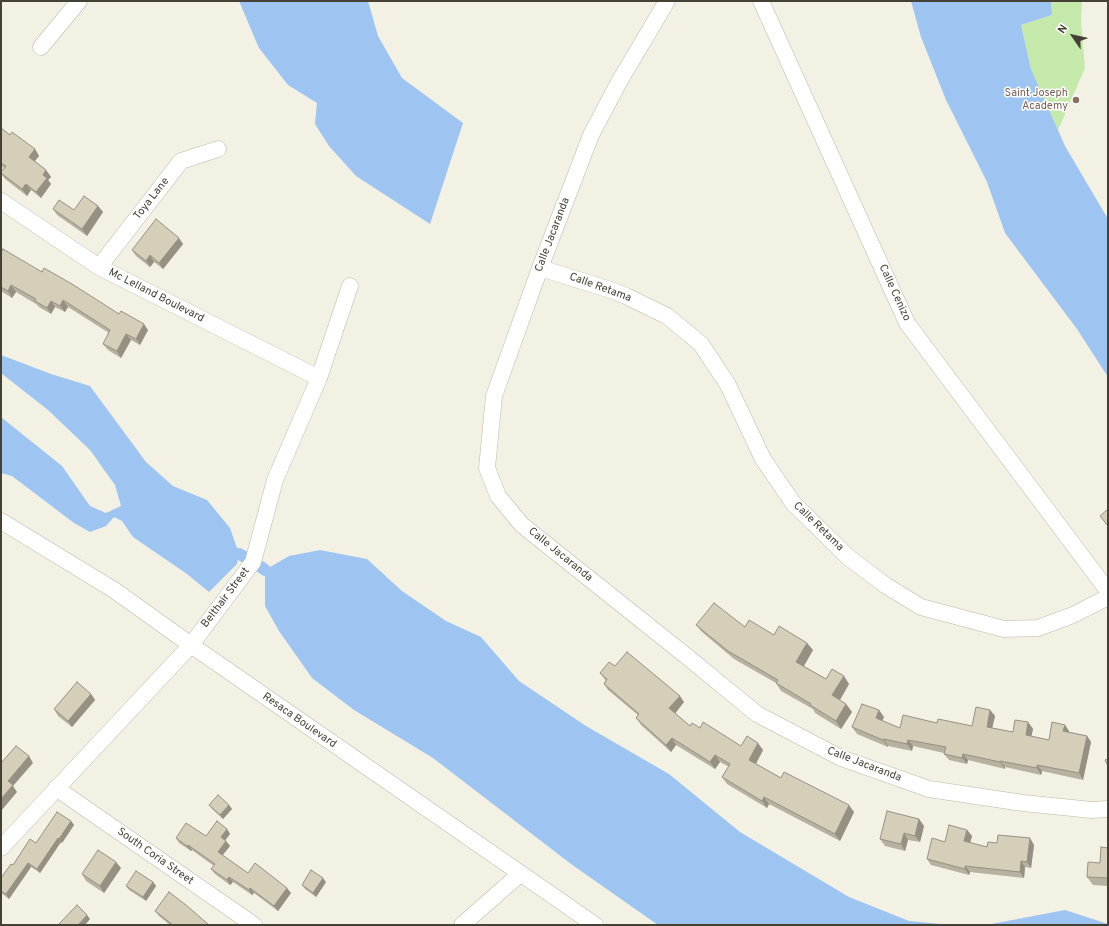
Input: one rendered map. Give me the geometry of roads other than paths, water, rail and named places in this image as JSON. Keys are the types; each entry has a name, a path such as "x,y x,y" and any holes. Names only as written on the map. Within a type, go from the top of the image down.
{"street":[{"path":"40,46 79,1"},
{"name":"Calle Jacaranda","path":"667,1 619,82 591,135 540,268 494,396 487,468 498,496 522,525 685,654 757,714 841,758 929,789 1023,804 1092,810 1108,809"},
{"name":"Calle Cenizo","path":"761,1 907,323 1108,592"},
{"name":"Toya Lane","path":"99,267 181,161 218,149"},
{"name":"Mc Lelland Boulevard","path":"1,201 99,267 319,378"},
{"name":"Calle Retama","path":"540,268 626,296 667,316 701,344 728,385 762,459 793,504 848,557 884,585 921,607 1004,629 1038,628 1073,615 1108,597"},
{"name":"Belthair Street","path":"1,848 191,645 253,562 275,480 319,378 350,286"},
{"name":"Resaca Boulevard","path":"1,521 114,590 595,925"},
{"name":"South Coria Street","path":"56,788 254,925"},
{"path":"462,925 520,874"}],"water":[{"path":"239,1 368,1 378,36 402,78 463,123 430,224 356,176 329,146 315,124 317,103 288,85 259,48"},
{"path":"911,1 1051,1 1052,15 1021,25 1031,69 1065,146 1108,219 1108,377 1077,329 1005,233 987,182 946,100 921,37"},
{"path":"1,355 51,374 90,386 146,462 173,486 207,500 230,528 239,554 237,564 209,592 187,574 133,537 122,521 114,517 106,526 90,532 74,523 12,476 1,473 1,417 62,466 90,506 106,513 121,506 115,485 90,450 48,410 1,373"},
{"path":"320,550 367,559 402,591 446,621 481,637 519,681 586,726 669,774 740,832 849,897 909,921 951,925 658,925 571,864 433,758 354,710 312,678 279,631 265,606 265,570 289,556"},
{"path":"1065,910 1108,925 986,925"}],"waterway":[{"path":"239,554 245,557"},
{"path":"261,567 265,570"}],"place":[{"name":"Saint Joseph Academy","path":"1076,100"}]}
